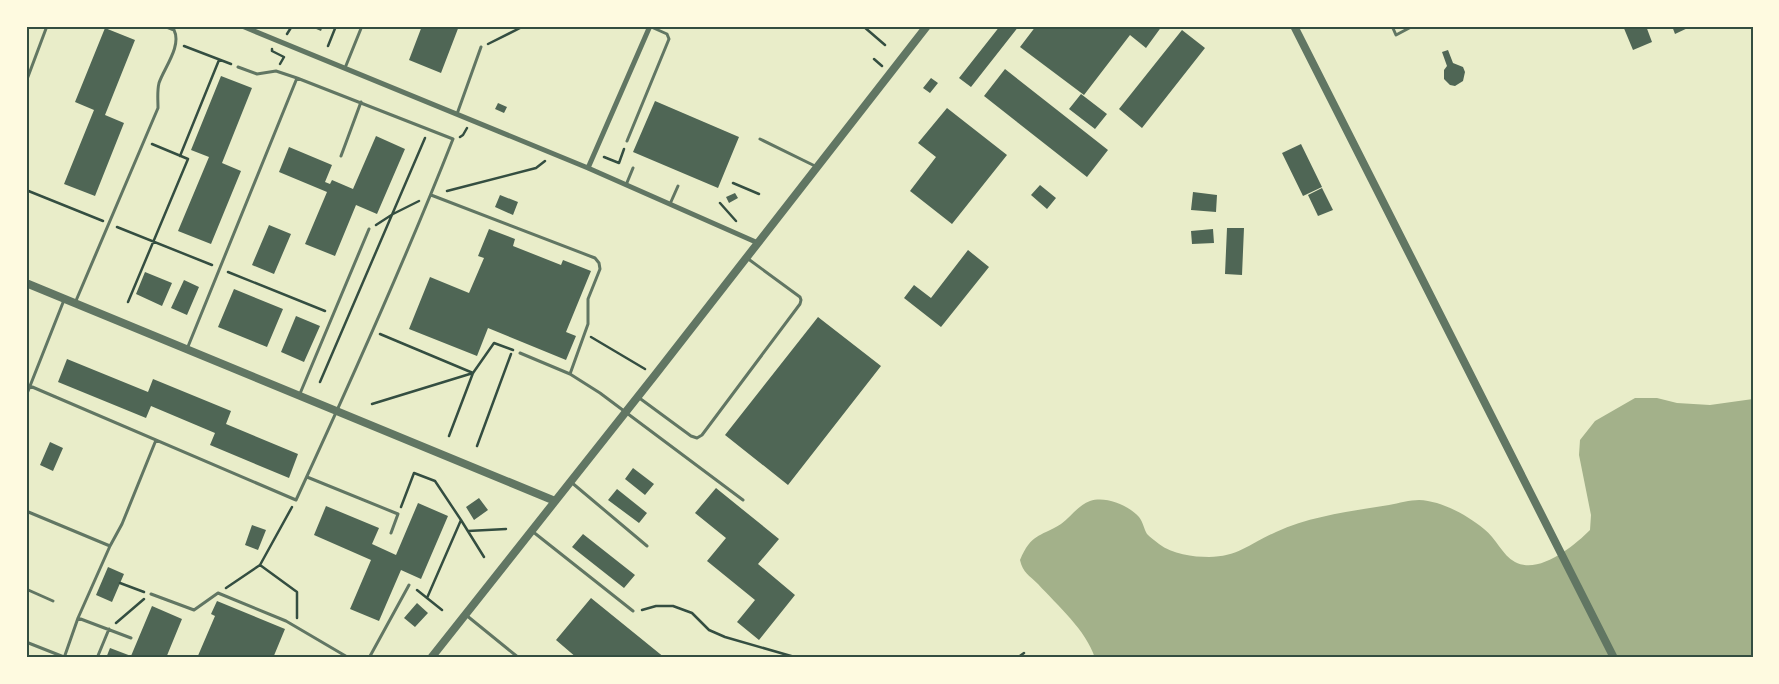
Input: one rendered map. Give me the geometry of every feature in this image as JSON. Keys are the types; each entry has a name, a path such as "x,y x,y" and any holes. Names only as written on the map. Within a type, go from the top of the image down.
{"street":[{"path":"242,26 588,168 758,243"},
{"path":"588,168 650,26"},
{"path":"431,658 638,397 927,26"},
{"path":"1294,26 1614,658"},
{"path":"26,283 555,501"}],"lane":[{"path":"26,82 46,26"},
{"path":"74,303 158,108 158,85 176,43 174,30 164,26"},
{"path":"345,68 362,26"},
{"path":"627,142 669,39 667,34 650,26"},
{"path":"1392,26 1396,35 1413,26"},
{"path":"457,114 481,48"},
{"path":"30,386 296,500 337,412 431,195 452,139 297,78 276,71 257,74 238,67"},
{"path":"187,350 297,78"},
{"path":"341,156 361,102"},
{"path":"760,139 817,167"},
{"path":"626,185 633,168"},
{"path":"670,204 678,186"},
{"path":"431,195 595,258 599,263 600,269 588,299 588,324 570,374"},
{"path":"299,396 369,229"},
{"path":"638,397 691,436 697,438 702,435 800,304 801,300 800,297 746,257"},
{"path":"26,396 64,299"},
{"path":"520,352 570,374 626,412 743,500"},
{"path":"26,642 64,657 78,618 110,546 122,524 156,440"},
{"path":"307,476 398,514 391,533"},
{"path":"571,482 647,546"},
{"path":"26,510 110,546"},
{"path":"532,531 633,611"},
{"path":"369,658 409,584"},
{"path":"26,590 52,600"},
{"path":"151,594 194,610 218,593 286,621 340,656 349,658"},
{"path":"465,614 518,658"},
{"path":"78,618 131,638"},
{"path":"97,658 109,629"}],"path":[{"path":"286,35 292,26"},
{"path":"328,46 336,26"},
{"path":"481,48 524,26"},
{"path":"863,26 885,45"},
{"path":"176,43 230,64"},
{"path":"272,51 284,57"},
{"path":"874,59 882,66"},
{"path":"180,156 219,60"},
{"path":"463,135 468,126"},
{"path":"320,382 429,129"},
{"path":"128,302 188,159 144,141"},
{"path":"604,157 619,163 627,142"},
{"path":"536,168 545,161"},
{"path":"733,183 759,194"},
{"path":"26,190 333,314"},
{"path":"720,202 736,222"},
{"path":"372,330 473,372"},
{"path":"585,333 646,369"},
{"path":"449,436 473,372 494,343 520,352"},
{"path":"477,446 512,350"},
{"path":"372,404 473,372"},
{"path":"398,514 414,473 435,481 484,557"},
{"path":"218,593 260,565 296,500"},
{"path":"427,598 461,520"},
{"path":"468,531 506,529"},
{"path":"260,565 297,592 297,629"},
{"path":"120,583 151,594"},
{"path":"409,584 442,610"},
{"path":"109,629 151,594"},
{"path":"633,611 656,606 673,606 692,614 709,630 725,637 798,658"},
{"path":"1017,658 1024,653"}],"shaded area":[{"path":"1635,398 1657,398 1677,403 1710,405 1753,399 1753,658 1095,658 1078,628 1027,574 1020,560 1032,540 1061,524 1085,503 1096,500 1110,501 1129,509 1142,521 1147,534 1164,547 1183,554 1209,557 1228,555 1289,526 1317,518 1419,500 1436,503 1462,514 1488,533 1510,559 1524,565 1535,565 1566,551 1590,530 1591,515 1579,455 1580,440 1595,421"}],"building":[{"path":"309,26 323,26 321,31"},
{"path":"422,26 459,26 441,73 409,60"},
{"path":"1000,26 1019,26 971,87 959,78"},
{"path":"1036,26 1162,26 1146,48 1130,35 1084,95 1020,47"},
{"path":"1623,26 1646,26 1652,42 1633,50"},
{"path":"1672,26 1692,26 1675,34"},
{"path":"105,28 135,40 105,115 124,123 95,196 64,184 94,110 75,102"},
{"path":"1182,30 1205,48 1142,128 1119,109"},
{"path":"1448,50 1453,63 1463,67 1465,72 1463,81 1455,86 1450,85 1444,79 1444,70 1447,66 1442,52"},
{"path":"1005,69 1108,150 1087,177 984,96"},
{"path":"221,76 252,88 222,163 241,171 211,244 178,231 209,157 191,150"},
{"path":"931,78 938,83 930,93 923,88"},
{"path":"1081,94 1107,114 1095,129 1069,109"},
{"path":"655,101 739,137 718,188 633,152"},
{"path":"498,103 507,107 504,113 495,109"},
{"path":"947,108 1007,155 952,224 910,191 936,157 918,143"},
{"path":"376,136 405,149 377,214 356,205 335,256 305,244 327,192 279,172 289,147 332,165 325,182 330,184 332,180 353,189"},
{"path":"1301,144 1322,187 1303,196 1282,153"},
{"path":"1040,185 1056,198 1047,209 1031,195"},
{"path":"1322,188 1333,210 1318,216 1308,195"},
{"path":"1193,192 1217,195 1216,212 1191,210"},
{"path":"735,193 738,198 729,203 726,197"},
{"path":"500,195 518,202 513,215 495,207"},
{"path":"269,225 291,234 274,274 252,265"},
{"path":"1227,228 1244,228 1242,275 1225,274"},
{"path":"489,229 515,239 513,246 561,265 563,260 591,271 566,332 576,336 566,360 488,328 477,356 409,329 430,277 469,293 484,258 478,256"},
{"path":"1213,229 1214,243 1192,244 1191,231"},
{"path":"968,250 989,267 941,327 904,298 914,285 931,298"},
{"path":"145,272 172,283 162,306 136,294"},
{"path":"184,280 199,287 187,315 171,308"},
{"path":"234,289 283,309 267,347 218,327"},
{"path":"296,316 320,326 304,362 281,352"},
{"path":"818,317 881,366 788,485 725,435"},
{"path":"67,359 148,392 153,379 231,411 226,424 298,454 289,478 210,445 215,433 151,406 146,418 58,382"},
{"path":"50,442 63,448 53,471 40,465"},
{"path":"633,468 654,484 645,495 625,479"},
{"path":"716,488 779,539 758,564 795,595 759,640 737,622 755,600 707,561 726,538 695,513"},
{"path":"617,489 647,513 639,523 608,500"},
{"path":"479,498 488,510 474,520 466,507"},
{"path":"418,503 448,516 421,579 401,570 379,621 350,609 371,560 314,535 326,506 379,528 372,544 396,555"},
{"path":"252,525 266,530 258,550 245,545"},
{"path":"583,534 635,575 624,588 572,547"},
{"path":"108,567 124,574 112,602 96,595"},
{"path":"591,598 665,658 577,658 556,640"},
{"path":"217,601 285,629 273,658 197,658 215,616 211,614"},
{"path":"417,603 428,613 415,627 404,618"},
{"path":"152,606 182,619 166,658 106,658 110,648 131,656"}]}
